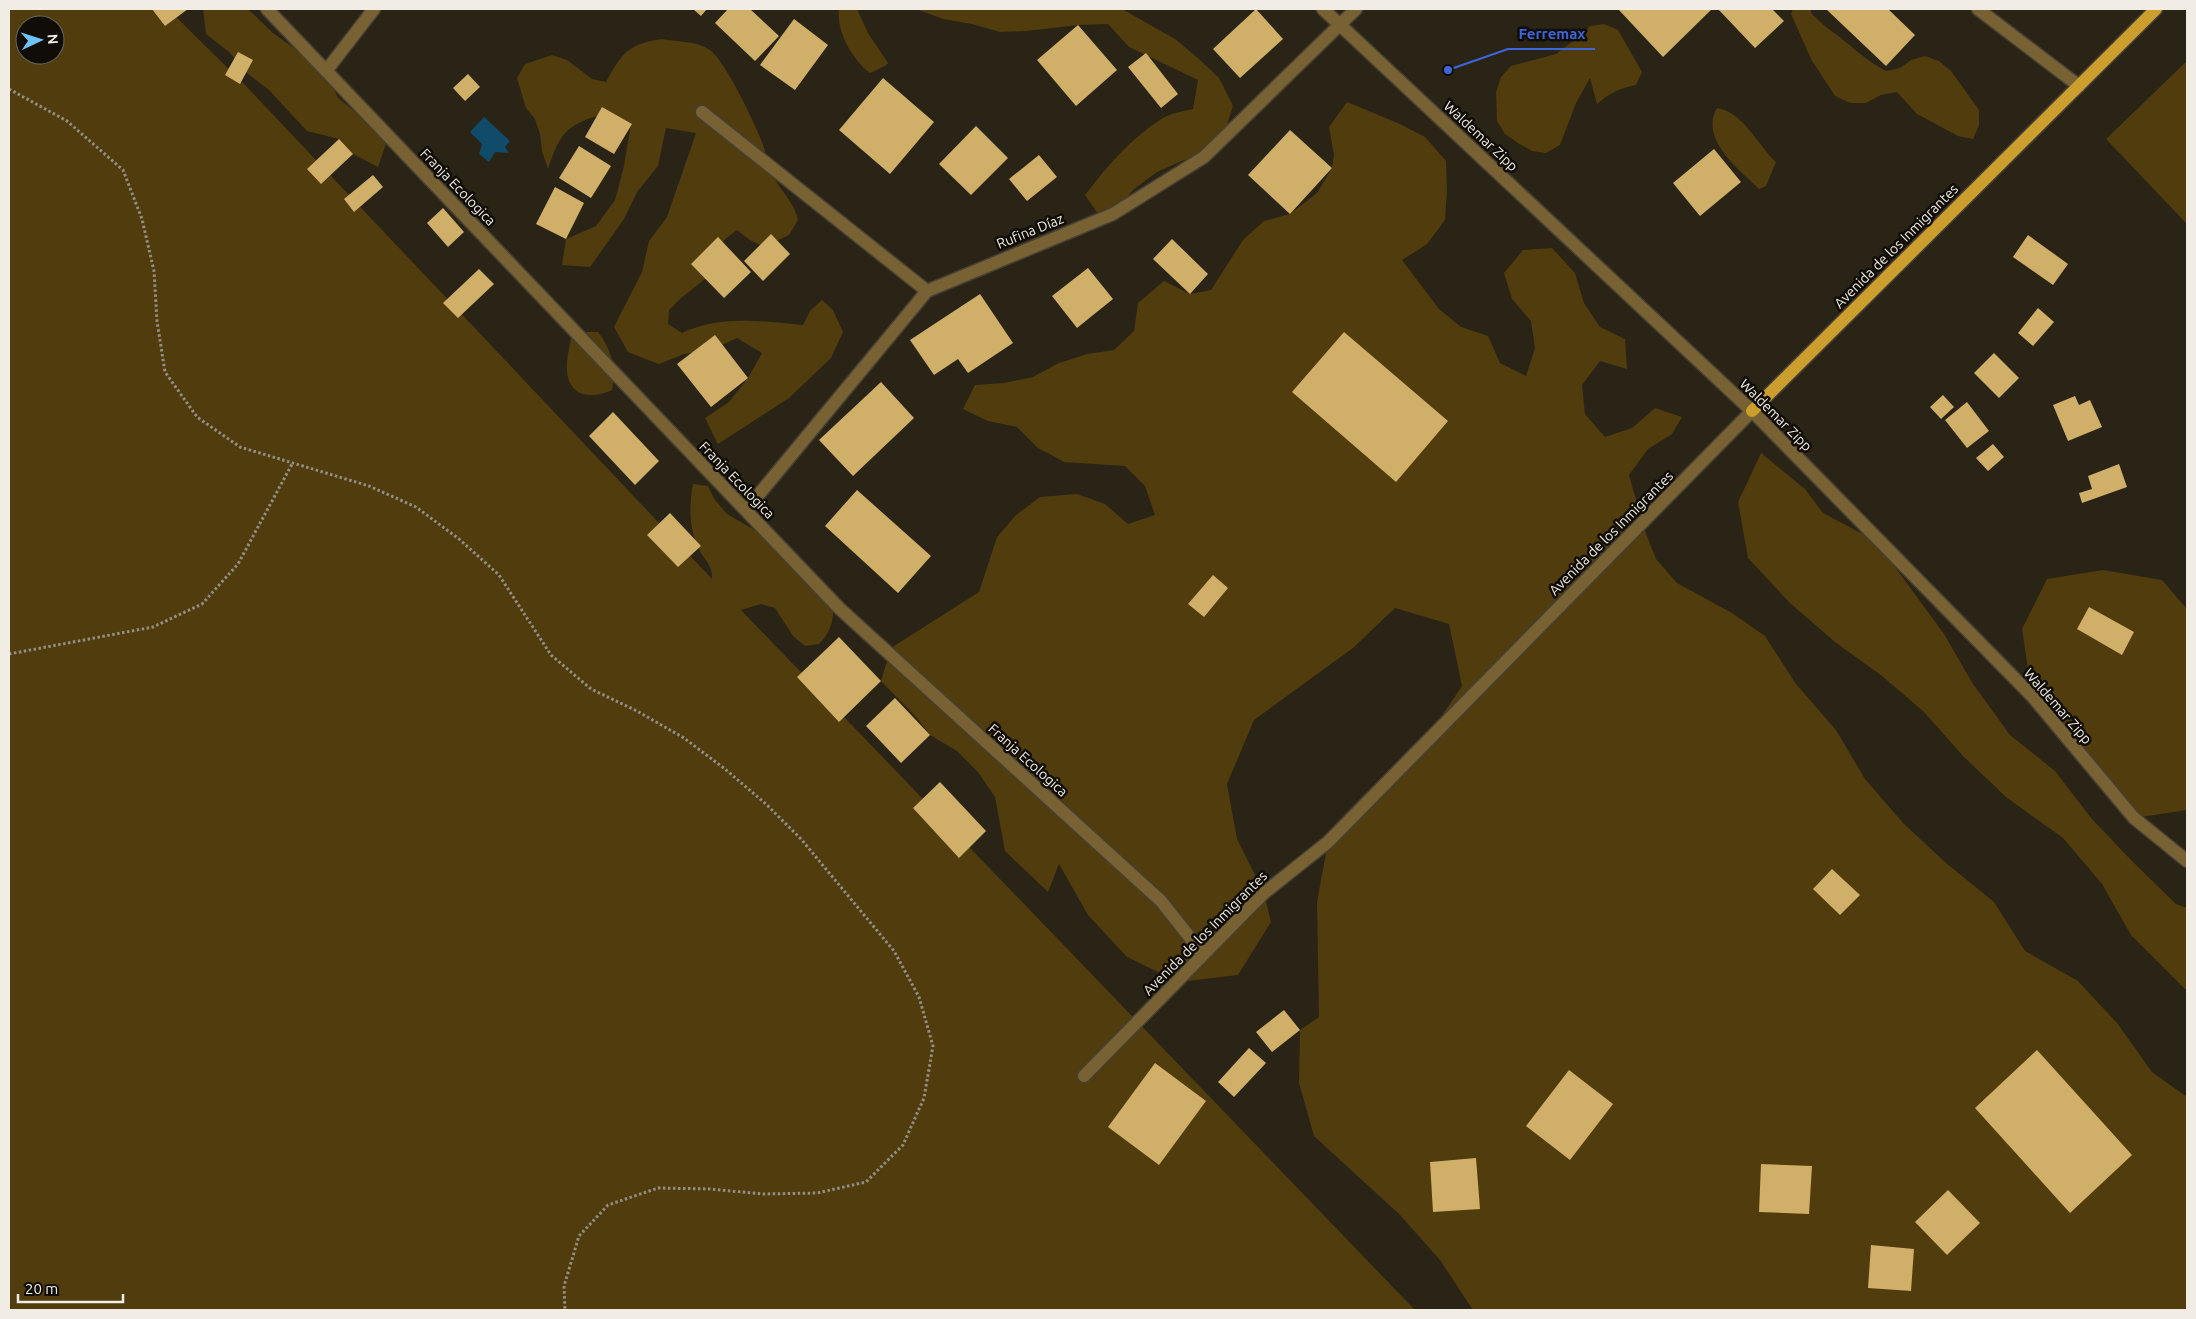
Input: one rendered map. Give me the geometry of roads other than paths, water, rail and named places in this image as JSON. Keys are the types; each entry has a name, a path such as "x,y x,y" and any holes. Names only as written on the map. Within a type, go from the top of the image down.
{"main road":[{"name":"Avenida de los Inmigrantes","path":"1752,411 2156,9"}],"street":[{"name":"Franja Ecologica","path":"267,9 839,608 1161,901 1203,954"},
{"path":"326,71 374,9"},
{"name":"Waldemar Zipp","path":"1322,9 1752,411 2032,696 2134,818 2187,861"},
{"name":"Rufina Díaz","path":"746,510 927,291 1113,214 1204,157 1356,9"},
{"path":"1978,9 2079,86"},
{"path":"702,112 927,291"},
{"name":"Avenida de los Inmigrantes","path":"1084,1076 1264,893 1328,842 1752,411"}],"water":[{"path":"484,117 510,141 505,147 509,153 495,152 489,162 479,154 482,144 470,132"}],"place":[{"name":"Ferremax","path":"1448,70"}]}
